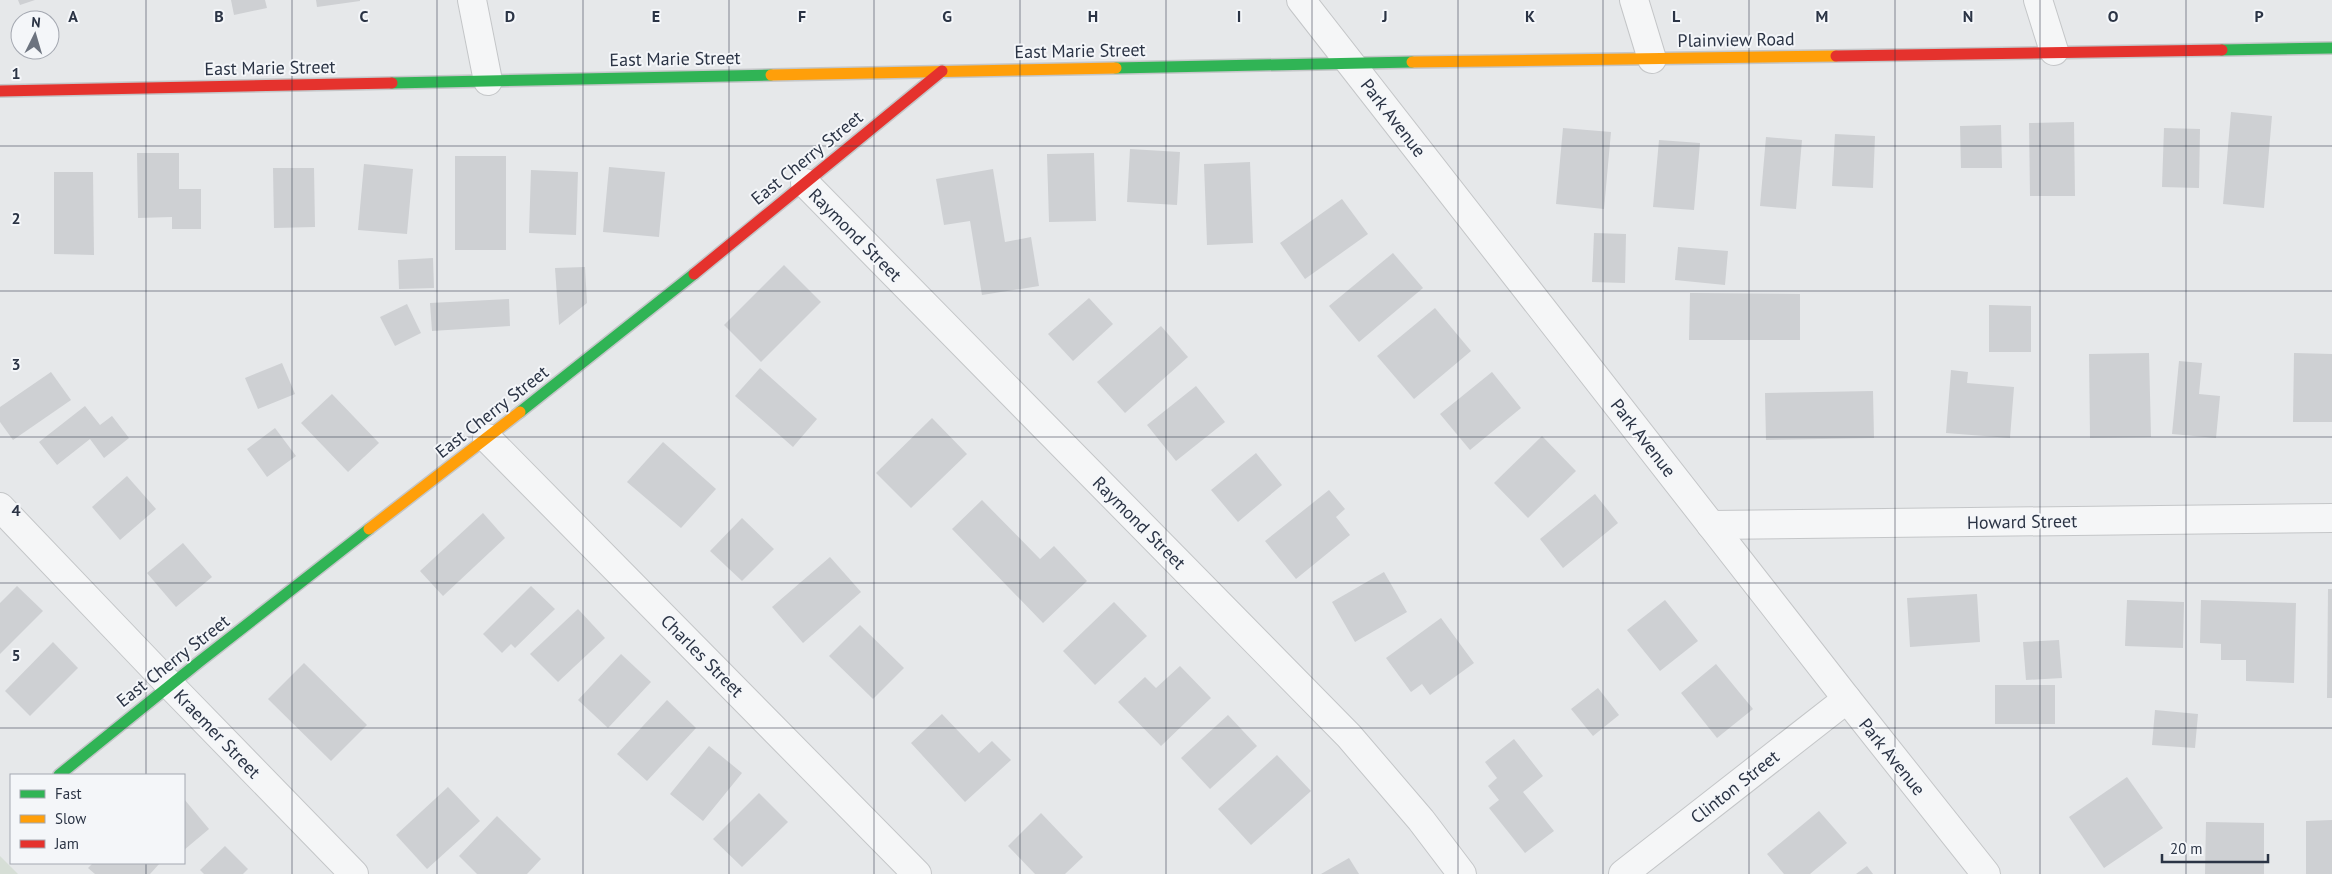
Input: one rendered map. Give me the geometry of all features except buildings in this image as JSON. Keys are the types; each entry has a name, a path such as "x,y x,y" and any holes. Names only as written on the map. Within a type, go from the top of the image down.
{"main road":[{"name":"Plainview Road","path":"1350,63 2332,48"},
{"name":"East Marie Street","path":"0,91 1350,63"},
{"name":"East Cherry Street","path":"61,774 170,685 644,315 942,71"}],"street":[{"path":"472,0 488,81"},
{"name":"Park Avenue","path":"1301,0 1847,700 1986,874"},
{"path":"1634,0 1652,59"},
{"path":"2038,0 2054,51"},
{"name":"Raymond Street","path":"805,183 1348,736 1421,820 1462,874"},
{"name":"Charles Street","path":"487,438 917,874"},
{"name":"Kraemer Street","path":"0,506 170,685 354,874"},
{"name":"Howard Street","path":"1711,525 2332,518"},
{"name":"Clinton Street","path":"1623,874 1847,700"}],"shaded area":[{"path":"0,856 18,874 0,874"}],"traffic: fast":[{"path":"2222,50 2332,48"},
{"path":"1116,68 1412,62"},
{"path":"392,83 771,75"},
{"path":"520,412 694,274"},
{"path":"60,774 369,529"}],"traffic: slow":[{"path":"1412,62 1836,56"},
{"path":"771,75 1116,68"},
{"path":"369,529 520,412"}],"traffic: jam":[{"path":"1836,56 2222,50"},
{"path":"694,274 942,71"},
{"path":"0,91 392,83"}]}
